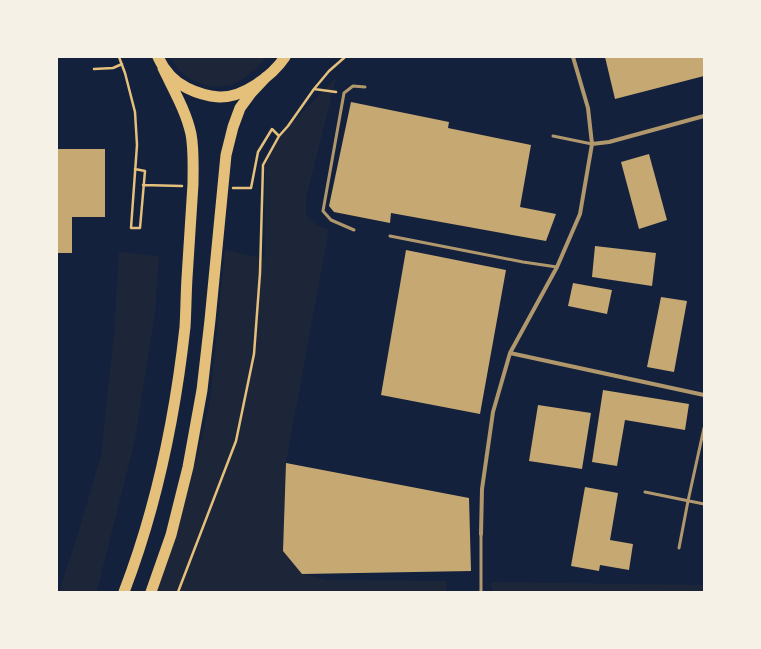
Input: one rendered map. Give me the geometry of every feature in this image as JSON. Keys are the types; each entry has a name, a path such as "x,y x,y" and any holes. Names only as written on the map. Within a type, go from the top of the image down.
{"highway":[{"path":"124,592 136,561 154,503 167,445 178,382 185,325 193,171 191,135 186,116 158,57"},
{"path":"151,592 170,535 188,467 202,390 226,155 233,127 240,108 251,93 282,61 288,57"},
{"path":"163,68 182,85 193,91 220,97 234,95 249,89 266,77"}],"street":[{"path":"481,534 482,489 493,412 510,353 557,267 580,214 592,144 588,108 573,57"},
{"path":"592,144 609,142 704,116"},
{"path":"510,353 704,395"}],"lane":[{"path":"354,230 331,220 323,211 344,94 353,86 365,87"},
{"path":"553,136 592,144"},
{"path":"390,236 523,262 557,267"},
{"path":"679,548 704,428"},
{"path":"645,492 704,504"},
{"path":"481,534 482,592"}],"path":[{"path":"119,57 135,112 138,144 135,170 131,228 140,228 145,171 135,170"},
{"path":"178,592 236,441 254,354 260,273 263,165 279,136 288,126 314,88 329,71 345,57"},
{"path":"94,69 113,68 122,64"},
{"path":"314,88 344,94"},
{"path":"251,188 258,152 272,129 279,136"}],"shaded area":[{"path":"171,57 267,57 252,72 238,82 224,86 215,86 206,85 189,78 175,65"},
{"path":"336,78 306,198 306,215 316,225 329,229 286,463 283,551 302,574 327,580 446,581 446,592 156,592 181,518 205,424 211,392 225,250 265,259 265,169 269,153 279,136"},
{"path":"119,252 159,256 155,313 135,440 96,592 59,592 101,455 114,333"},
{"path":"490,582 704,585 704,592 493,592"}],"building":[{"path":"605,57 704,57 704,76 615,99"},
{"path":"351,102 449,122 448,128 531,145 520,207 556,214 546,241 391,213 390,223 334,212 329,206"},
{"path":"57,149 105,149 105,217 72,217 72,253 57,253"},
{"path":"649,154 667,220 639,229 621,162"},
{"path":"595,246 656,253 652,286 592,277"},
{"path":"406,250 506,270 480,414 381,395"},
{"path":"573,283 612,290 607,314 568,306"},
{"path":"661,297 687,301 674,372 647,367"},
{"path":"603,390 689,404 685,430 625,420 617,466 592,462"},
{"path":"538,405 591,413 582,469 529,461"},
{"path":"286,463 469,498 471,571 302,574 283,551"},
{"path":"585,487 618,493 610,540 633,544 629,570 600,565 599,571 571,566"}]}
